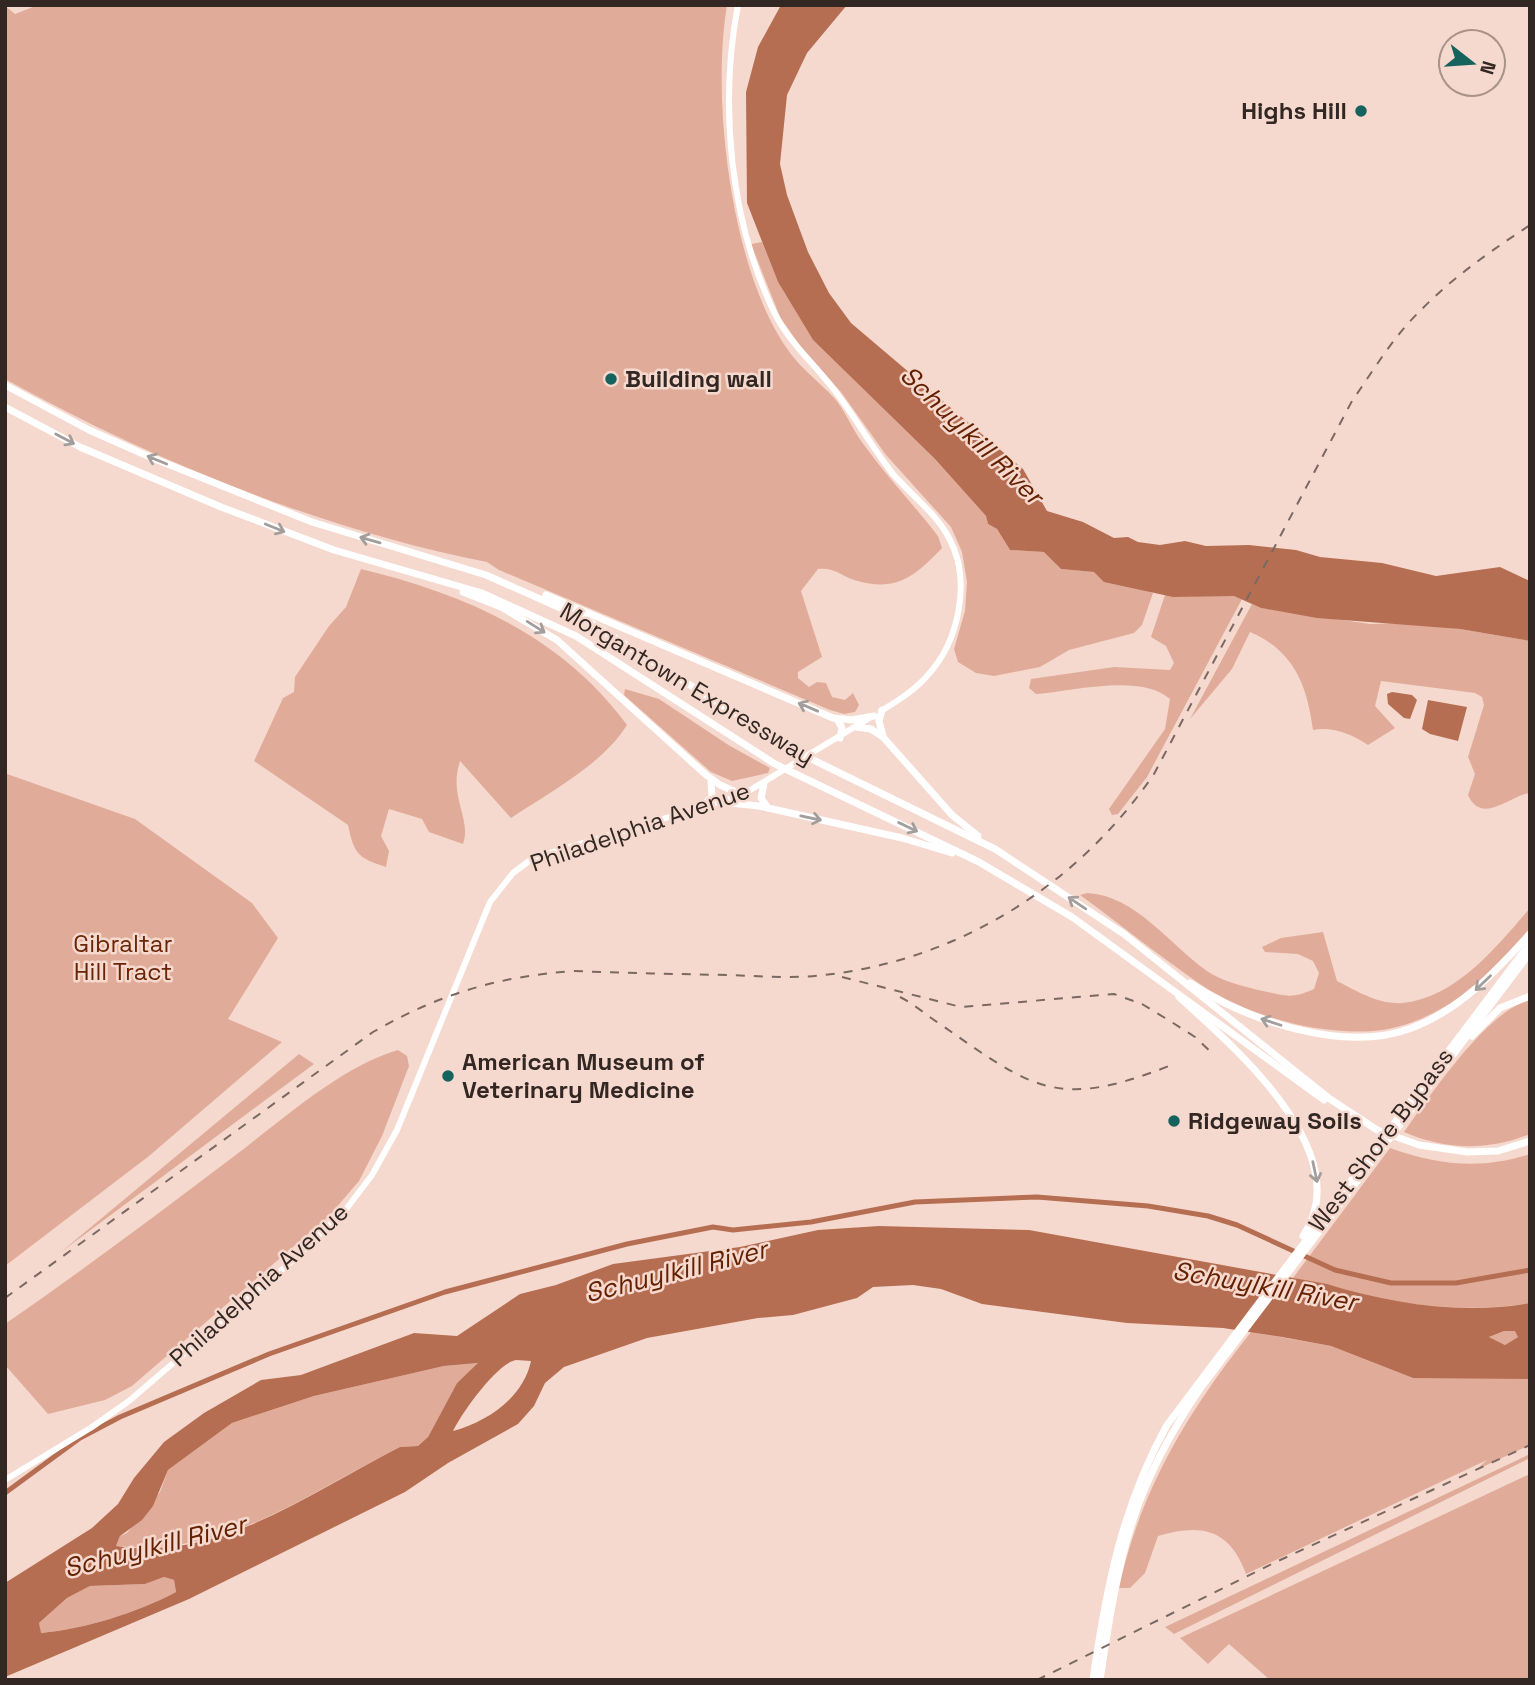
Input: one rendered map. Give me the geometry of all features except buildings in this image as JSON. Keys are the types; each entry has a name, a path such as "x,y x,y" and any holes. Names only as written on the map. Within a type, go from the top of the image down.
{"highway":[{"name":"Morgantown Expressway","path":"5,385 89,430 228,489 340,531 436,559 537,596 585,619 795,751 995,849 1150,954"},
{"name":"Morgantown Expressway","path":"5,407 80,447 154,480 305,540 482,593 576,636 775,764 979,862 1129,957"},
{"path":"436,559 533,589 836,718 852,720 874,716"},
{"path":"430,578 500,607 556,640 709,777 742,795"},
{"path":"882,710 879,721 883,737"},
{"path":"836,718 842,726 840,737"},
{"path":"856,727 871,729 883,737 957,820 995,849"},
{"path":"701,808 714,794 709,777"},
{"path":"764,784 761,798 768,808"},
{"path":"720,802 768,808 902,838 979,862"},
{"path":"1150,954 1217,999 1257,1017 1312,1031 1377,1036 1409,1029 1457,1004 1483,983 1530,934"},
{"name":"West Shore Bypass","path":"1215,1364 1530,943"},
{"name":"West Shore Bypass","path":"1096,1679 1122,1548 1146,1481 1177,1422 1268,1288 1439,1073 1530,953"},
{"path":"1150,954 1330,1099 1378,1132"},
{"path":"1129,957 1335,1108 1395,1140 1467,1152 1498,1150 1530,1143"},
{"path":"1129,957 1177,995 1229,1045 1268,1087 1301,1133 1315,1166 1318,1193 1301,1247"},
{"path":"1439,1073 1493,1013 1508,1002 1530,996"}],"main road":[{"name":"Philadelphia Avenue","path":"5,1480 129,1401 292,1261 356,1198 397,1130 490,902 513,873 533,858 742,795 764,784 874,716 928,676 947,646 960,606 957,558 944,529 893,474 837,394 792,342 774,314 741,222 733,166 732,75 738,5"}],"green space":[{"path":"727,5 723,44 724,135 739,231 752,276 768,316 788,350 836,400 860,440 938,536 942,548 914,574 894,583 869,584 833,570 818,569 801,591 822,657 798,672 798,678 809,687 817,682 826,683 832,697 845,700 853,693 859,705 855,712 844,714 830,710 499,570 487,562 363,531 239,489 119,437 5,379 5,6 15,14 33,7"},
{"path":"762,242 778,282 813,340 935,459 986,516 988,524 997,529 1010,550 1045,552 1061,569 1095,572 1153,593 1142,625 1134,633 1069,650 1040,667 994,676 976,673 958,662 954,649 965,611 967,582 962,552 951,527 886,455 841,392 801,347 780,317 751,244"},
{"path":"361,569 437,591 509,623 542,643 573,667 627,725 604,753 590,765 511,818 460,761 457,786 465,826 463,844 429,832 422,819 389,809 381,836 389,851 386,867 369,861 355,849 348,825 254,761 283,698 294,692 295,677 329,626 346,607"},
{"path":"1165,595 1234,596 1242,599 1147,777 1118,814 1112,815 1109,809 1165,729 1170,699 1157,691 1125,685 1036,694 1029,688 1031,679 1114,667 1170,670 1174,663 1166,646 1151,637"},
{"path":"1252,604 1261,608 1370,624 1410,623 1530,641 1530,793 1488,809 1474,804 1468,795 1475,774 1468,757 1484,705 1482,697 1475,693 1381,681 1375,706 1395,728 1368,745 1342,732 1313,730 1307,698 1296,671 1278,649 1250,632 1232,669 1190,719"},
{"path":"625,689 659,699 730,746 770,768 768,773 732,781 711,772 624,695"},
{"name":"Gibraltar Hill Tract","path":"7,774 135,819 252,903 278,938 228,1019 282,1042 149,1156 5,1266"},
{"path":"1087,893 1121,902 1136,911 1213,975 1241,986 1283,995 1300,994 1314,989 1319,973 1313,961 1298,954 1265,952 1262,947 1281,938 1323,932 1337,981 1377,1000 1403,1003 1423,999 1458,980 1490,953 1530,908 1530,928 1477,984 1428,1016 1384,1030 1329,1030 1261,1014 1219,995 1200,984 1080,895"},
{"path":"1530,1000 1530,1134 1499,1143 1467,1146 1435,1142 1404,1132 1444,1077 1478,1037 1513,1007"},
{"path":"398,1050 407,1056 409,1066 382,1136 359,1181 329,1216 132,1386 105,1400 48,1414 5,1365 5,1324 148,1221 312,1096 354,1069"},
{"path":"299,1054 314,1064 61,1252"},
{"path":"1390,1148 1442,1162 1477,1164 1530,1154 1530,1303 1473,1308 1415,1304 1367,1297 1293,1278"},
{"path":"1504,1331 1516,1331 1518,1337 1505,1345 1489,1337"},
{"path":"1251,1332 1331,1346 1413,1378 1450,1378 1530,1354 1530,1445 1476,1470 1487,1460 1246,1574 1232,1547 1212,1533 1188,1530 1158,1536 1145,1573 1130,1588 1119,1588 1140,1518 1170,1452 1207,1391"},
{"path":"479,1363 457,1383 428,1437 418,1446 400,1447 298,1502 230,1532 195,1542 157,1547 116,1546 120,1536 127,1533 160,1492 168,1470 232,1423 314,1396 444,1366"},
{"path":"1530,1454 1530,1458 1174,1634 1165,1627"},
{"path":"1530,1474 1530,1680 1270,1680 1229,1644 1208,1664 1180,1638"},
{"path":"164,1577 174,1580 176,1592 110,1619 40,1633 39,1623 67,1598 90,1586 145,1584"}],"water":[{"name":"Schuylkill River","path":"781,5 847,5 807,53 787,95 780,164 787,195 808,252 829,293 851,323 1023,469 1047,511 1083,522 1114,538 1128,537 1138,542 1160,545 1185,541 1206,546 1249,545 1296,550 1320,557 1382,563 1436,576 1500,567 1530,581 1530,641 1460,629 1317,618 1261,608 1234,596 1173,597 1104,582 1094,572 1061,569 1044,552 1010,550 997,529 988,524 986,516 935,459 813,340 778,282 747,203 746,92 758,47"},
{"path":"1392,692 1412,695 1417,700 1410,719 1404,718 1388,704 1387,694"},
{"path":"1428,700 1467,707 1458,741 1430,734 1422,729"},
{"name":"Schuylkill River","path":"879,1226 1029,1230 1327,1284 1376,1297 1428,1306 1479,1308 1530,1303 1530,1379 1413,1378 1331,1346 1282,1337 1223,1328 1127,1323 982,1304 941,1289 913,1285 873,1287 857,1298 793,1315 758,1318 647,1338 564,1367 545,1383 534,1406 518,1424 448,1463 405,1492 189,1599 5,1677 5,1583 92,1528 118,1504 134,1478 164,1442 204,1413 261,1380 301,1375 414,1333 457,1336 520,1294 556,1285 613,1264 740,1247 818,1230","holes":["1504,1331 1515,1331 1518,1337 1505,1345 1489,1337","516,1360 531,1361 527,1374 512,1397 479,1421 453,1431 480,1390 508,1363","478,1363 457,1383 428,1437 418,1446 400,1447 299,1502 229,1533 192,1543 155,1548 116,1546 120,1536 142,1520 153,1506 168,1470 232,1423 314,1396 444,1366","164,1577 174,1580 176,1592 110,1619 41,1633 39,1623 67,1598 90,1586 145,1584"]}],"waterway":[{"name":"Schuylkill River","path":"5,1493 80,1438 120,1417 269,1354 445,1292 627,1244 713,1227 733,1230 811,1222 915,1202 1037,1197 1148,1206 1208,1216 1237,1225 1335,1270 1391,1283 1456,1283 1530,1270"}],"railway":[{"path":"5,1298 373,1032 422,1007 494,983 573,971 788,977 824,975 874,967 922,953 967,934 1011,911 1051,883 1089,851 1123,814 1154,774 1352,401 1384,354 1410,321 1446,287 1530,225"},
{"path":"842,977 961,1007 1114,994 1142,1004 1170,1021 1195,1037 1215,1056"},
{"path":"900,997 999,1064 1047,1086 1072,1089 1099,1087 1169,1066"},
{"path":"1037,1680 1278,1561 1530,1445"}],"place":[{"name":"Highs Hill","path":"1361,111"},
{"name":"Building wall","path":"611,379"},
{"name":"American Museum of Veterinary Medicine","path":"448,1076"},
{"name":"Ridgeway Soils","path":"1174,1121"}]}
